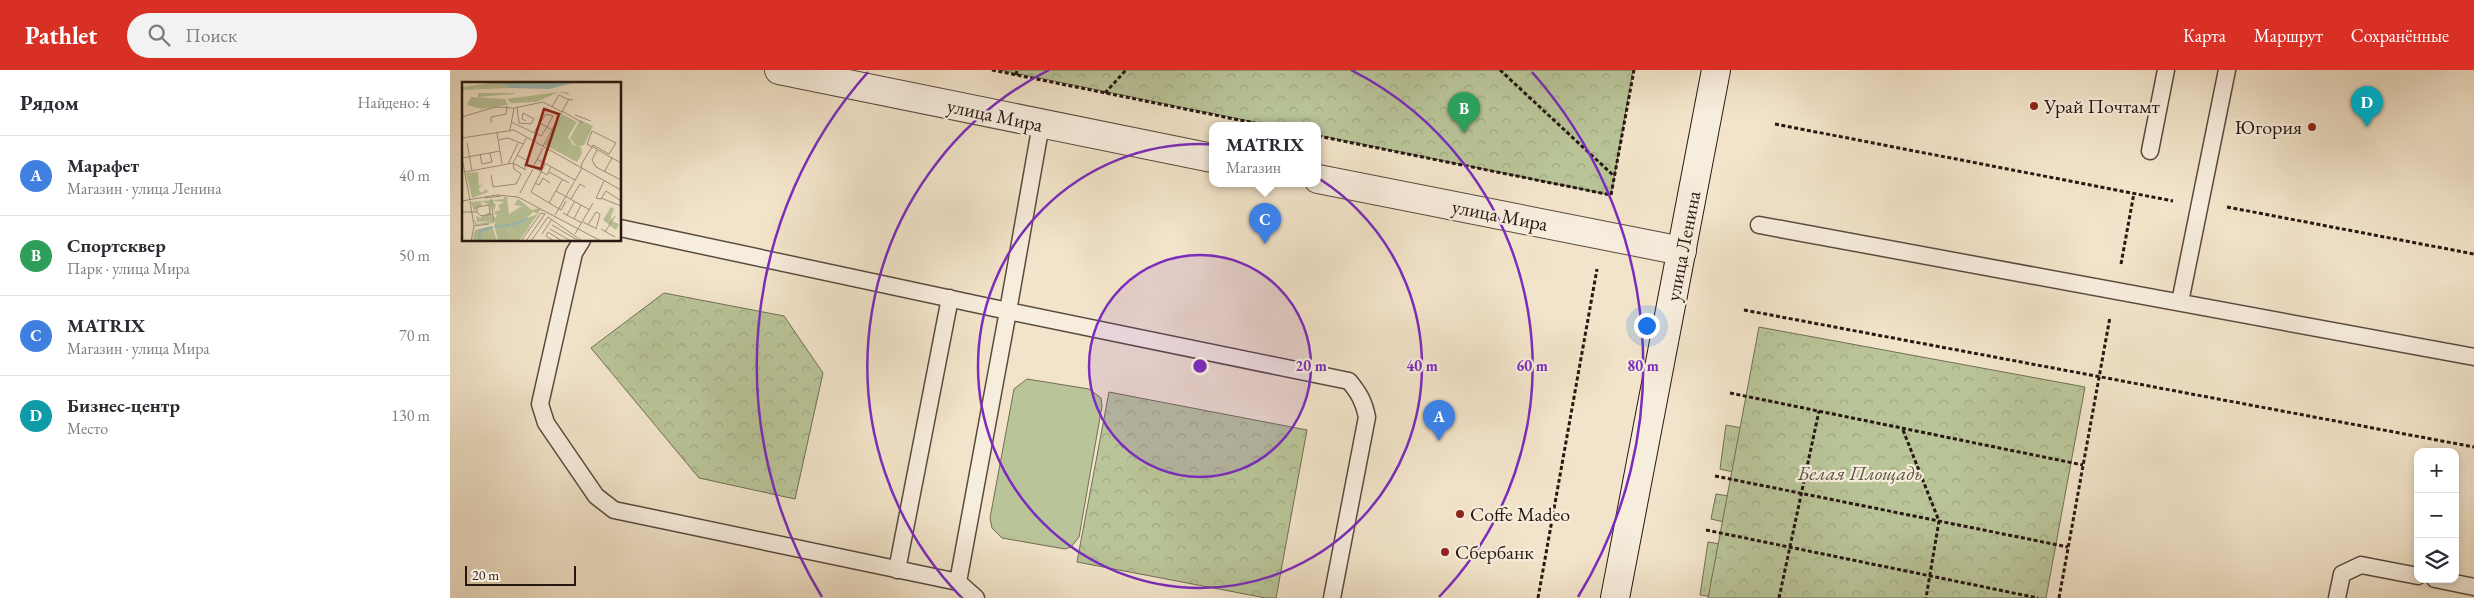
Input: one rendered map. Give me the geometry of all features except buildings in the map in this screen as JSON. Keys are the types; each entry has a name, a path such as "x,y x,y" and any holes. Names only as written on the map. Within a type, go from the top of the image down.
{"street":[{"name":"улица Мира","path":"779,70 1209,157"},
{"name":"улица Ленина","path":"1615,598 1716,70"},
{"name":"улица Мира","path":"1321,180 1682,251"}],"lane":[{"path":"2150,151 2166,70"},
{"path":"2180,302 2227,70"},
{"path":"958,582 1041,124"},
{"path":"1759,225 2474,356"},
{"path":"621,228 1008,311 1349,381 1364,403 1367,417 1332,598"},
{"path":"581,241 574,253 540,404 546,424 596,496 614,510 958,582 976,598"},
{"path":"897,570 950,298"},
{"path":"2338,598 2342,574 2361,565 2414,575"},
{"path":"2454,583 2474,587"}],"path":[{"path":"992,70 1249,122"},
{"path":"1016,75 1017,70"},
{"path":"1105,93 1126,70"},
{"path":"1500,70 1614,177"},
{"path":"1321,137 1611,195 1634,70"},
{"path":"1775,124 2200,204 2226,206 2474,254"},
{"path":"1538,598 1598,263"},
{"path":"1744,310 2474,446"},
{"path":"2059,598 2099,376"},
{"path":"1730,393 2083,465"},
{"path":"1778,598 1818,411"},
{"path":"1902,429 1939,521 1928,576 1926,598"},
{"path":"1715,476 2068,546"},
{"path":"1706,530 2038,598"}],"green space":[{"path":"1000,70 1633,70 1611,195 1321,136 1321,122 1254,122"},
{"path":"664,293 784,316 823,373 795,499 699,478 591,348"},
{"name":"Белая Площадь","path":"1759,327 2085,387 2046,598 1708,598"},
{"path":"1027,379 1089,389 1101,398 1102,406 1079,537 1071,547 1065,549 1002,538 992,528 990,518 1014,389"},
{"path":"1109,392 1307,430 1276,598 1266,598 1077,562"},
{"path":"1726,425 1799,439 1792,485 1720,469"},
{"path":"1716,494 1787,505 1781,535 1711,519"},
{"path":"1708,542 1778,553 1720,598 1700,595"}],"place":[{"name":"Урай Почтамт","path":"2034,106"},
{"name":"Югория","path":"2312,127"},
{"name":"Бизнес-центр","path":"2367,127"},
{"name":"Спортсквер","path":"1464,133"},
{"name":"MATRIX","path":"1265,244"},
{"name":"Марафет","path":"1439,441"},
{"name":"Coffe Madeo","path":"1460,514"},
{"name":"Сбербанк","path":"1445,552"}]}
